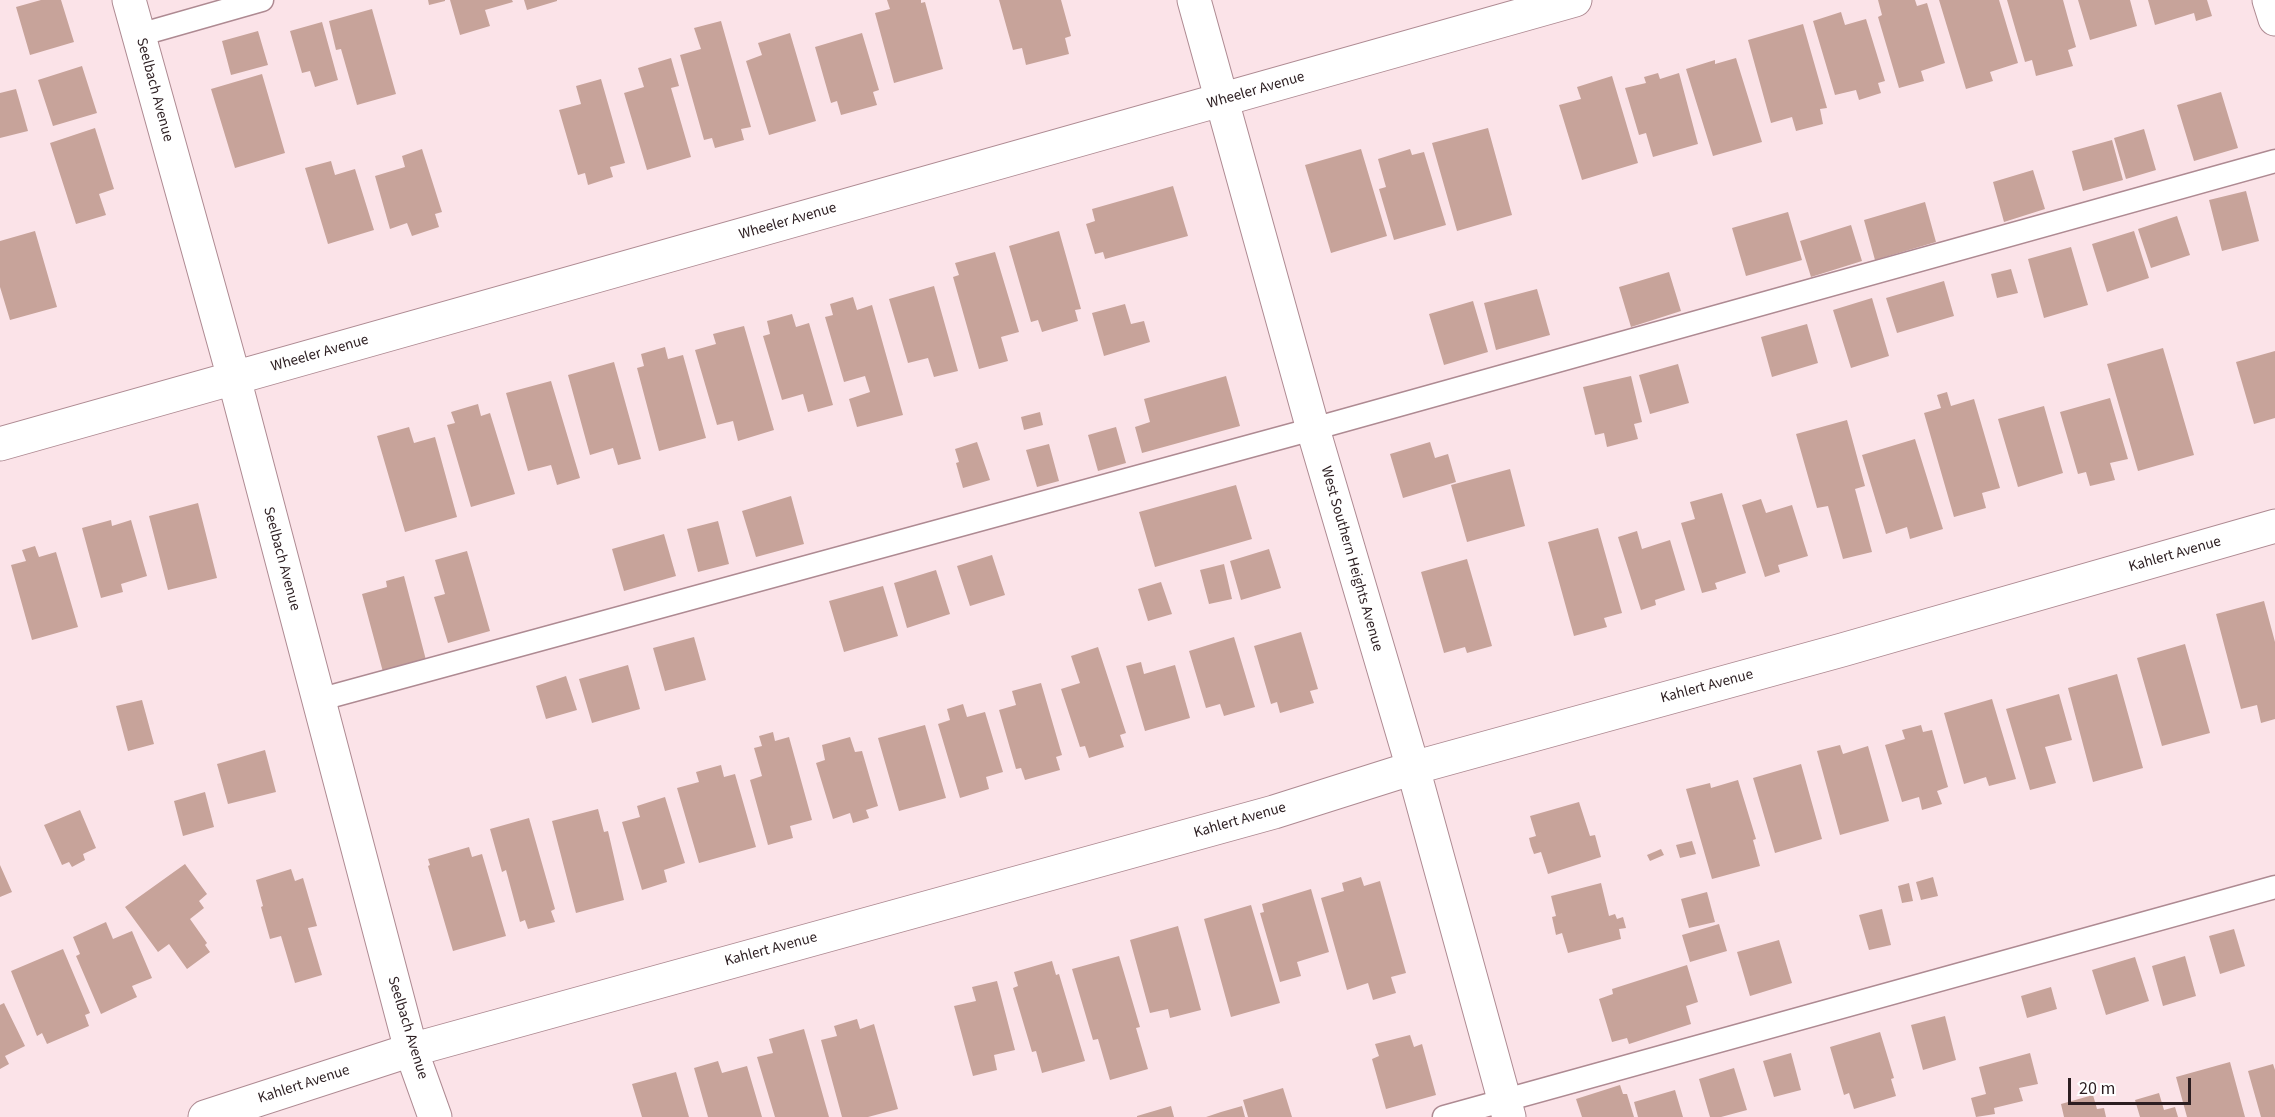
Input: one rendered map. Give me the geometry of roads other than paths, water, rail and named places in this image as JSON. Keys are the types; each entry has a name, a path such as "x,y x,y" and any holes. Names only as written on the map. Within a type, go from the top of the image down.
{"street":[{"name":"Seelbach Avenue","path":"129,0 234,378 411,1050 435,1117"},
{"name":"West Southern Heights Avenue","path":"1194,0 1312,429 1413,768 1506,1109"},
{"name":"Wheeler Avenue","path":"0,444 1575,0"},
{"path":"2270,0 2275,19"},
{"name":"Kahlert Avenue","path":"205,1117 411,1050 1262,815 1413,768 1842,650 2275,526"}],"lane":[{"path":"139,35 262,0"},
{"path":"318,700 1312,429 2275,162"},
{"path":"1444,1117 1506,1109 2275,887"}]}
